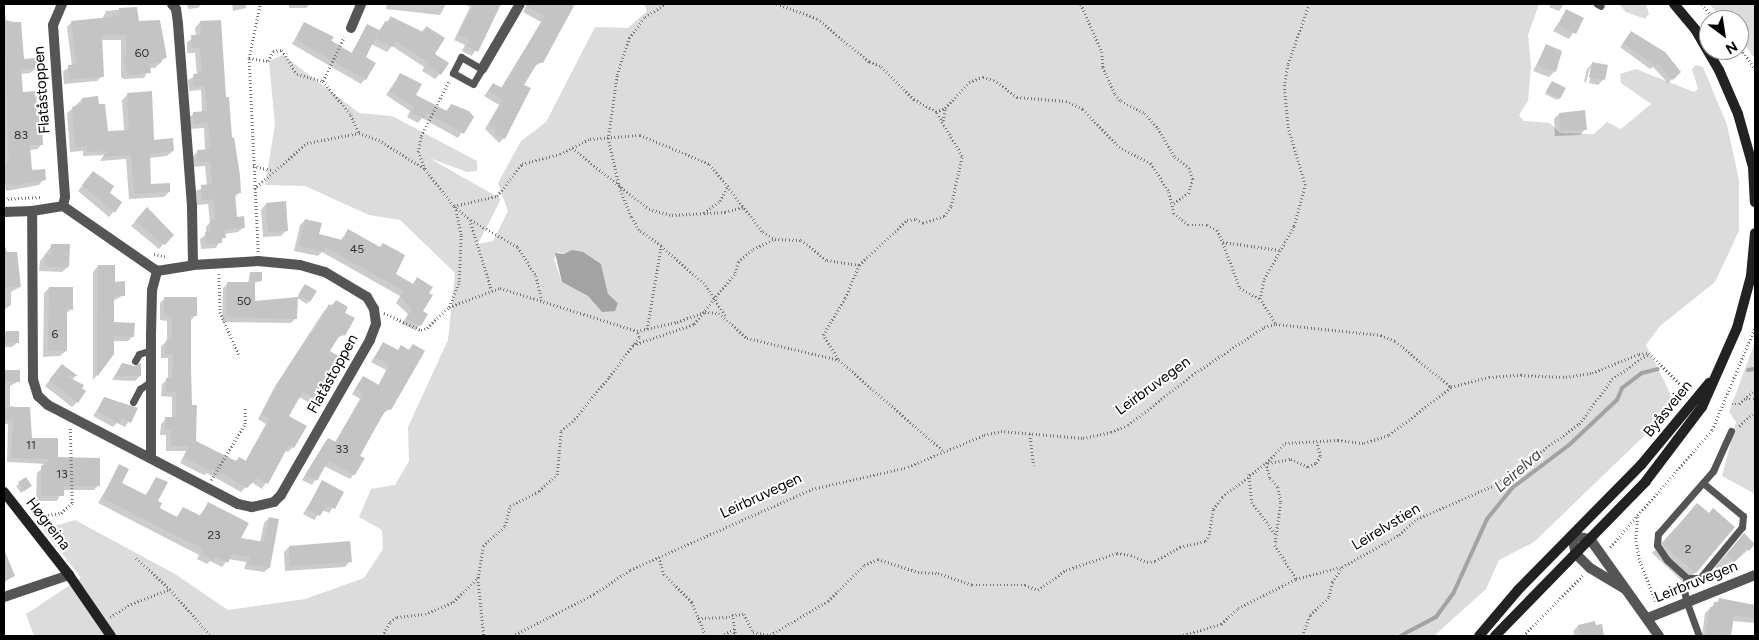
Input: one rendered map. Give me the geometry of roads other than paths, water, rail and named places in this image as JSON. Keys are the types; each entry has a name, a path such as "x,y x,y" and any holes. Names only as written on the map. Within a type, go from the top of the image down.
{"main road":[{"path":"1674,4 1695,30 1719,70 1734,105 1753,167 1755,202"},
{"path":"1712,380 1737,328 1751,276 1755,233"},
{"name":"Byåsveien","path":"1479,636 1518,590 1641,465 1712,380"},
{"name":"Byåsveien","path":"1495,636 1646,481 1679,440 1702,407 1712,380"},
{"name":"Høgreina","path":"4,492 69,575 111,636"}],"street":[{"name":"Flatåstoppen","path":"62,4 53,26 65,197 63,206"},
{"path":"4,212 32,211 63,206 157,271 193,264 192,207 178,24 176,9 172,4"},
{"path":"351,28 362,4"},
{"path":"482,69 520,4"},
{"name":"Flatåstoppen","path":"32,211 33,380 38,396 48,405 207,487 252,507 274,502 282,495 370,340 376,324 374,309 367,297 325,272 300,265 258,261 193,264"},
{"path":"151,458 152,290 157,271"},
{"path":"1576,554 1572,536 1590,539"},
{"name":"Leirbruvegen","path":"1590,539 1659,636"},
{"name":"Leirbruvegen","path":"1576,554 1608,582 1625,589"},
{"path":"4,597 69,575"},
{"name":"Leirbruvegen","path":"1648,618 1686,601 1755,575"}],"lane":[{"path":"462,57 482,69 473,84 453,73 462,57"},
{"path":"135,361 139,354 151,350"},
{"path":"133,402 140,389 150,382"},
{"path":"1703,483 1743,516 1742,527 1700,578 1687,578 1667,560 1657,545 1658,534 1712,471 1731,431"},
{"path":"1687,578 1684,589 1686,601 1699,636"}],"waterway":[{"name":"Leirelva","path":"1400,636 1436,617 1453,594 1487,519 1512,488 1569,445 1617,400 1622,388 1642,373 1658,369"},
{"name":"Leirelva","path":"1748,370 1755,369"}]}
